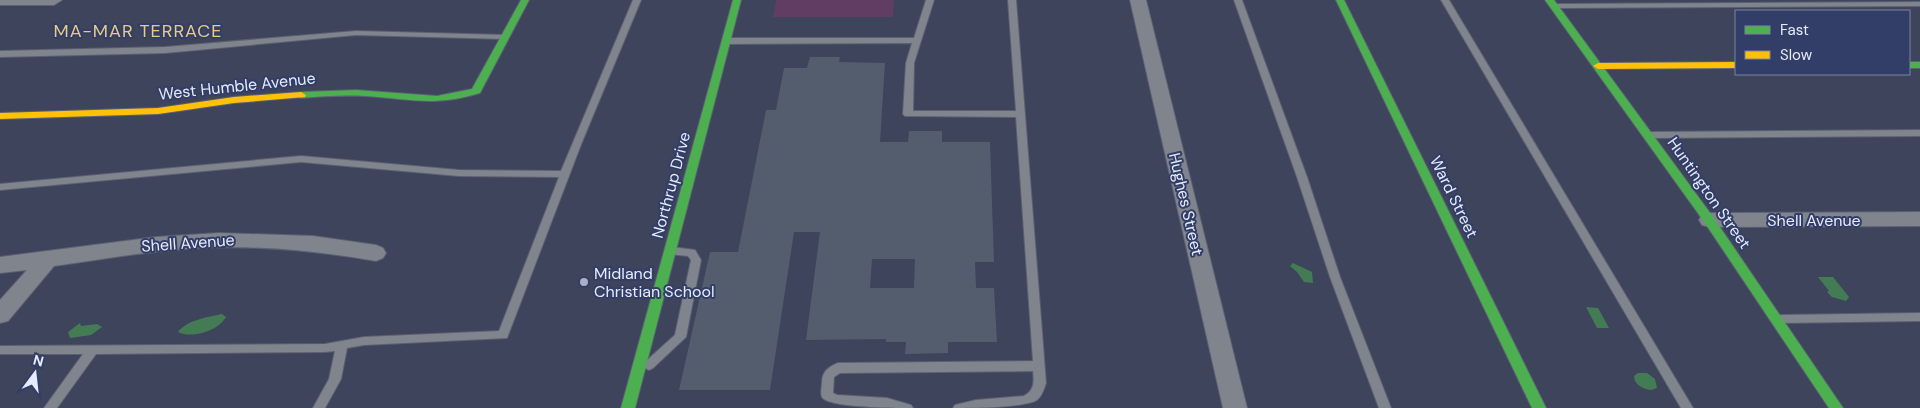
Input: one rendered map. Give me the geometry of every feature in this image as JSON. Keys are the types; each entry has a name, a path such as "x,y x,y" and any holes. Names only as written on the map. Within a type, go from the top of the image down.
{"street":[{"path":"0,0 54,0"},
{"path":"505,37 525,0"},
{"name":"Northrup Drive","path":"628,408 737,0"},
{"name":"Hughes Street","path":"1138,0 1235,408"},
{"name":"Ward Street","path":"1340,0 1539,408"},
{"name":"Huntington Street","path":"1551,3 1709,220 1836,408"},
{"name":"West Humble Avenue","path":"0,116 158,110 234,100 308,94 373,94 420,100 452,99 476,91 505,37"},
{"path":"1598,66 1735,65"},
{"name":"Shell Avenue","path":"1709,220 1920,219"},
{"name":"Shell Avenue","path":"0,265 46,262 125,248 244,239 325,244 376,253"},
{"path":"0,315 46,262"}],"lane":[{"path":"0,350 342,347 364,341 503,335 565,174 637,0"},
{"path":"930,0 910,64 908,114 1020,114"},
{"path":"959,408 976,404 1027,402 1037,393 1040,383 1012,0"},
{"path":"1238,0 1302,177 1335,278 1384,408"},
{"path":"1445,0 1687,408"},
{"path":"1551,3 1920,4"},
{"path":"0,54 165,50 356,33 505,37"},
{"path":"726,41 918,40"},
{"path":"1648,135 1920,133"},
{"path":"0,187 302,159 458,173 565,174"},
{"path":"637,375 680,337 696,260 691,253 670,251"},
{"path":"1776,319 1920,317"},
{"path":"319,408 335,379 342,347"},
{"path":"50,408 93,349"},
{"path":"907,408 892,404 844,406 833,403 827,396 828,375 838,368 1038,366"}],"shaded area":[{"path":"776,0 894,0 893,17 773,17"},
{"path":"1293,263 1312,272 1313,283 1304,282 1290,266"},
{"path":"1818,277 1833,277 1849,297 1846,301 1832,297"},
{"path":"1586,307 1598,308 1609,328 1597,328"},
{"path":"222,314 226,317 211,330 190,335 178,332 192,322"},
{"path":"80,323 81,326 97,324 102,327 91,335 70,338 68,332"},
{"path":"1638,373 1647,373 1655,379 1657,388 1651,390 1640,386 1634,379 1634,376"}],"building":[{"path":"810,57 840,57 839,62 885,63 880,142 908,142 909,131 942,131 942,142 990,142 994,262 975,262 976,288 994,288 997,342 948,342 948,353 905,354 906,342 886,342 886,339 806,340 820,232 794,232 770,390 679,390 710,252 738,252 766,110 776,110 784,68 807,68","holes":["872,259 915,259 914,288 870,288"]}],"traffic: fast":[{"path":"301,95 356,93 437,99 476,91 525,0"},
{"path":"628,408 737,0"},
{"path":"1340,0 1539,408"},
{"path":"1549,0 1709,220 1836,408"},
{"path":"1910,65 1920,65"}],"traffic: slow":[{"path":"1598,66 1735,65"},
{"path":"0,116 158,111 234,100 301,95"}],"place":[{"name":"Midland Christian School","path":"584,282"}],"district":[{"name":"MA-MAR TERRACE","path":"138,31"}]}
